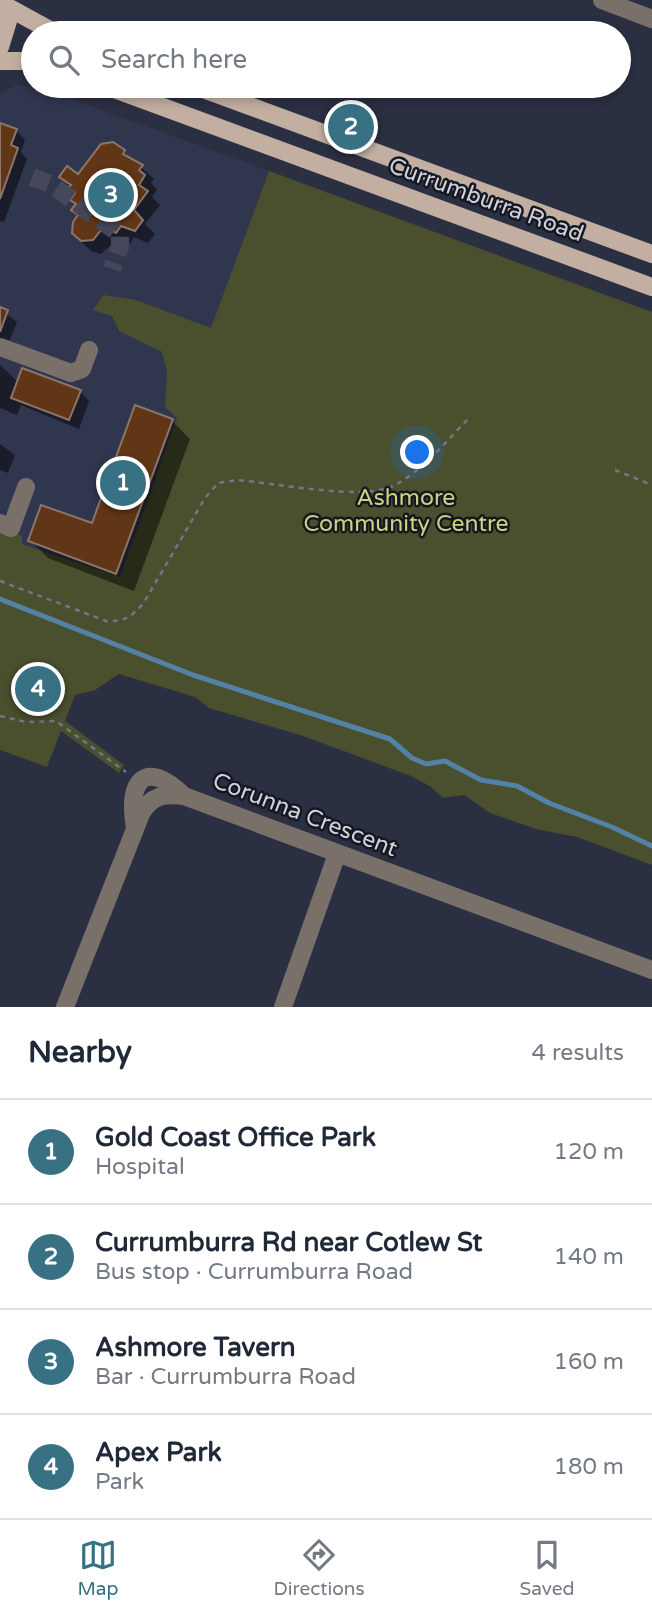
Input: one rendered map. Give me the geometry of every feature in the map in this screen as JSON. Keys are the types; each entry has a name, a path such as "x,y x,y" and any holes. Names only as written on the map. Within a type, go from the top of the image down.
{"main road":[{"path":"5,3 35,21"},
{"path":"0,47 8,22 5,3"},
{"path":"0,61 21,61"},
{"name":"Currumburra Road","path":"139,98 652,287"},
{"name":"Currumburra Road","path":"228,98 652,254"}],"street":[{"path":"602,0 652,19"},
{"path":"0,347 71,373 82,369 89,351"},
{"path":"0,523 11,528 26,487"},
{"path":"135,828 132,801 137,784 146,777 159,777 184,796"},
{"name":"Corunna Crescent","path":"65,1007 135,828 145,807 155,797 184,796 652,970"},
{"path":"282,1007 337,854"}],"path":[{"path":"0,581 106,621 120,622 132,616 143,604 205,498 218,483 237,480 366,493 393,486 418,469 470,417"},
{"path":"615,470 652,485"},
{"path":"0,716 26,722 56,721 131,776 137,784"}],"shaded area":[{"path":"17,85 21,86 21,98 68,98 269,171 108,610 0,570 0,93"}],"green space":[{"name":"Ashmore Community Centre","path":"269,171 652,312 652,865 577,837 536,829 490,813 464,795 443,798 431,787 411,776 303,736 209,708 195,697 119,674 95,690 75,695 65,721 124,765 119,773 61,731 47,767 0,750 0,528 22,536 22,544 120,577 177,418 165,407 167,371 162,352 119,331 112,316 93,310 103,295 136,300 211,328"}],"building":[{"path":"0,123 17,129 11,145 18,148 0,199"},
{"path":"113,142 125,150 123,154 143,165 139,170 145,175 139,185 148,191 134,210 143,220 135,231 121,226 116,233 110,229 107,234 101,230 93,240 81,241 72,233 73,222 78,215 71,210 76,204 70,200 75,193 68,188 71,185 59,177 67,166 78,174 101,144"},
{"path":"0,307 8,310 0,332"},
{"path":"22,368 81,390 69,420 11,398"},
{"path":"135,405 173,419 116,574 28,541 41,505 92,523"}],"waterway":[{"path":"0,599 193,675 390,739 412,758 426,764 445,761 481,780 517,786 549,803 612,827 652,846"}],"tunnel":[{"path":"32,177 50,184 120,234 120,247 112,269"}],"place":[{"name":"Currumburra Rd near Cotlew St","path":"351,127"},
{"name":"Ashmore Tavern","path":"111,195"},
{"name":"Gold Coast Office Park","path":"123,483"},
{"name":"Apex Park","path":"38,689"}]}
